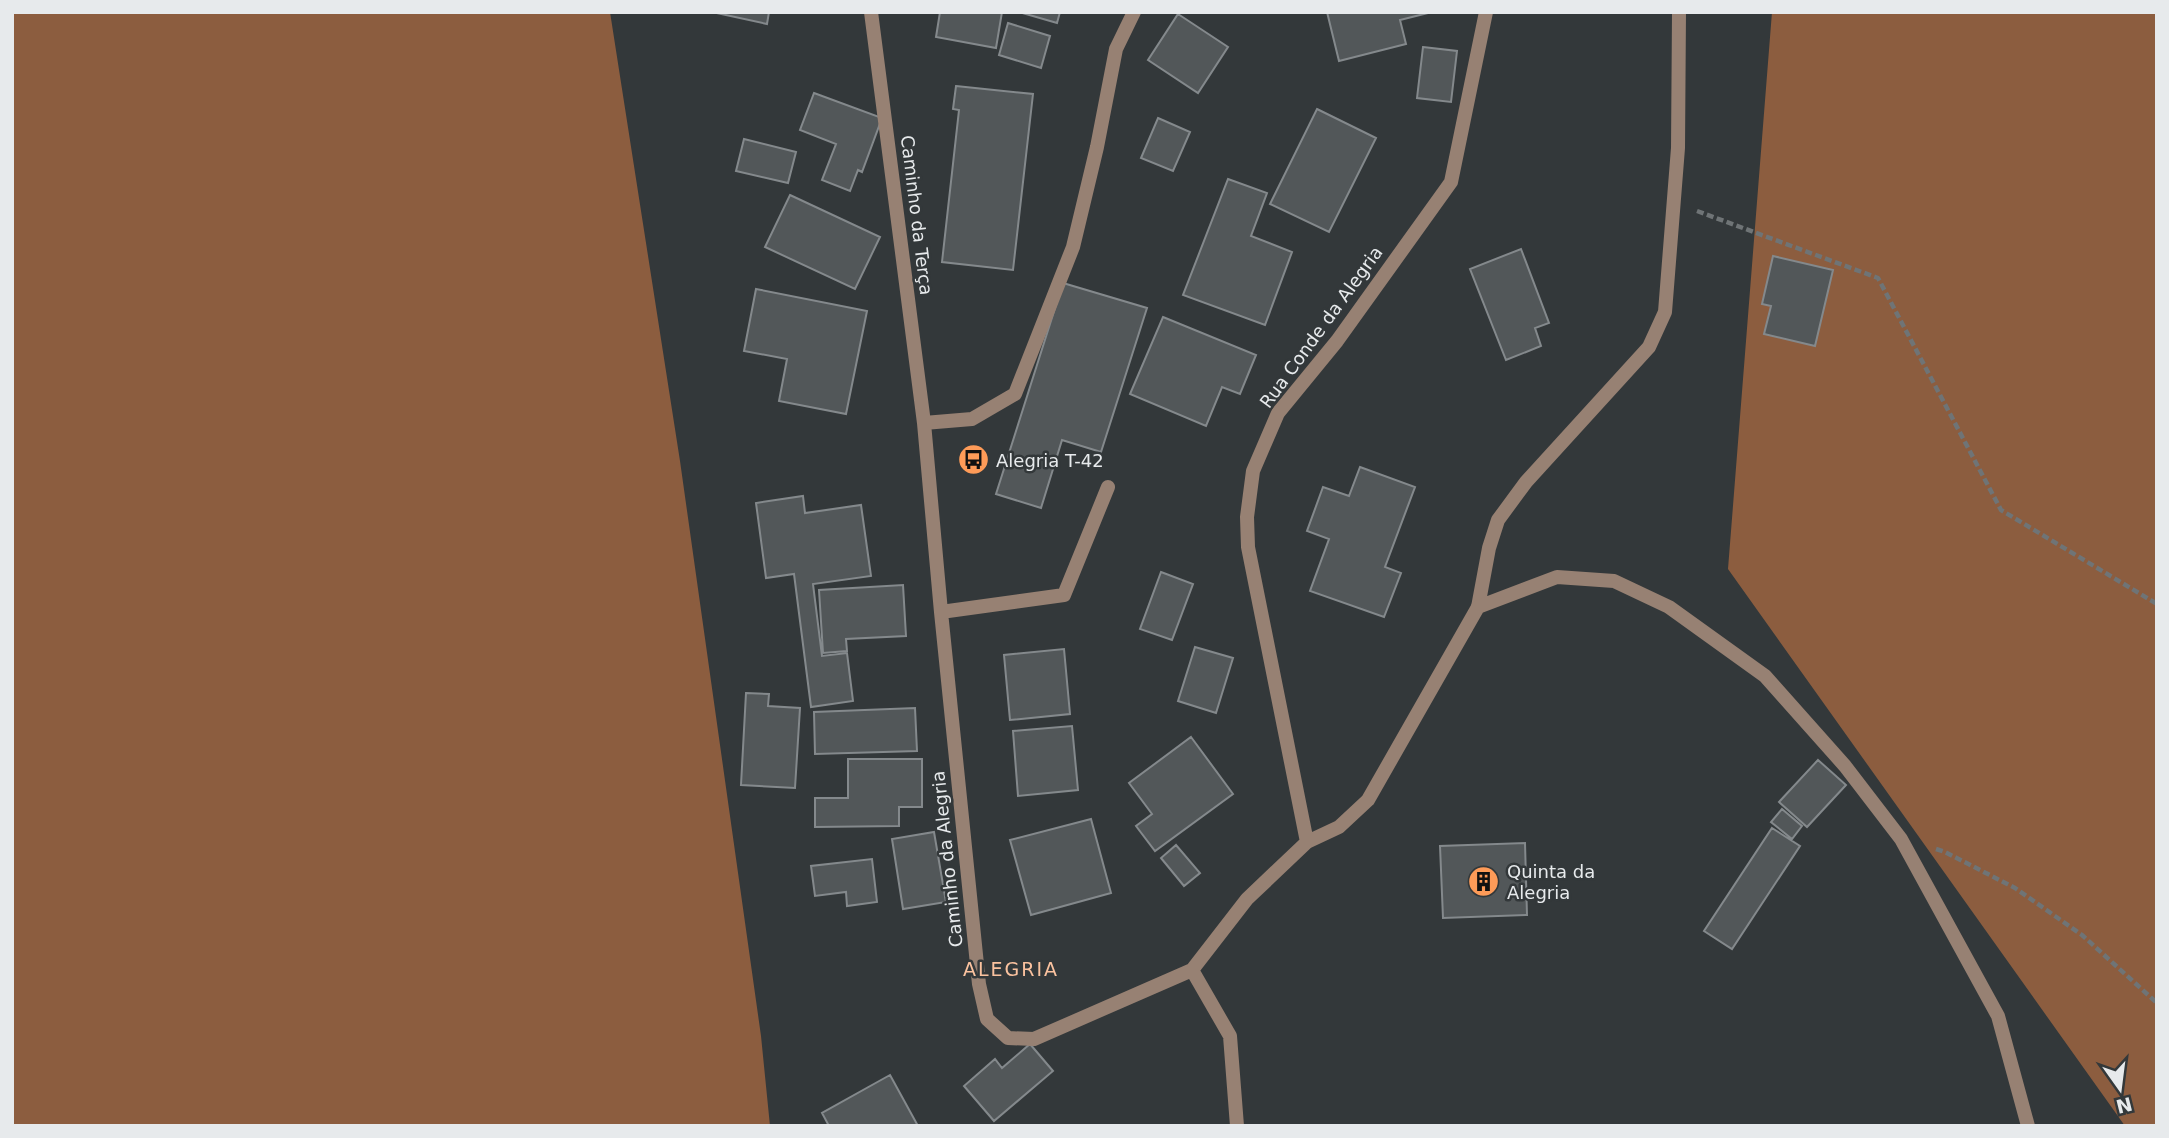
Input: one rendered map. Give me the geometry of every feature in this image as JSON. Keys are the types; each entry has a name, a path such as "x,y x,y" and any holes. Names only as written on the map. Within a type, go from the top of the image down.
{"street":[{"name":"Caminho da Terça","path":"871,12 924,423"},
{"path":"924,423 972,419 1016,394 1073,247 1097,147 1116,49 1134,12"},
{"name":"Rua Conde da Alegria","path":"1307,842 1248,547 1247,517 1253,471 1278,413 1337,341 1451,182 1486,12"},
{"name":"Caminho da Alegria","path":"924,423 979,984 987,1019 1008,1038 1034,1039 1192,970 1247,899 1307,842 1339,827 1368,800 1478,607 1489,548 1498,520 1526,482 1649,347 1665,312 1678,148 1679,12"},
{"path":"941,612 1063,595 1108,486"},
{"path":"1478,607 1557,578 1614,581 1669,607 1765,676 1845,766 1901,839 1998,1016 2028,1126"},
{"path":"1192,970 1230,1036 1237,1126"}],"path":[{"path":"1673,202 1878,278 2001,510 2157,604"},
{"path":"1901,839 1945,852 2015,888 2082,935 2157,1003"}],"shaded area":[{"path":"12,12 610,12 680,461 761,1036 770,1126 12,1126"},
{"path":"1772,12 2157,12 2157,1126 2125,1126 1728,569"}],"building":[{"path":"712,12 769,12 767,24"},
{"path":"940,12 1002,12 996,48 936,37"},
{"path":"1019,12 1060,12 1057,23"},
{"path":"1327,12 1432,12 1400,20 1406,44 1339,61"},
{"path":"1178,14 1228,47 1198,93 1148,60"},
{"path":"1008,23 1050,36 1041,68 999,55"},
{"path":"1423,47 1457,51 1451,102 1417,98"},
{"path":"956,86 1033,94 1013,270 942,262 959,110 953,109"},
{"path":"814,93 882,118 862,172 858,170 850,191 822,180 836,144 800,130"},
{"path":"1317,109 1376,138 1329,232 1270,204"},
{"path":"1158,118 1190,132 1173,171 1141,158"},
{"path":"744,139 796,152 788,183 736,171"},
{"path":"1228,179 1267,193 1251,236 1292,252 1265,325 1183,295"},
{"path":"790,195 880,237 855,289 765,247"},
{"path":"1521,249 1549,323 1535,328 1541,346 1506,360 1470,269"},
{"path":"1773,256 1833,270 1815,346 1764,334 1771,306 1762,304"},
{"path":"1063,283 1147,308 1101,452 1062,440 1041,508 996,494"},
{"path":"756,289 867,311 846,414 779,401 787,359 744,351"},
{"path":"1163,317 1256,355 1240,394 1222,387 1206,426 1130,394"},
{"path":"1360,467 1415,487 1385,567 1401,573 1384,617 1310,591 1329,539 1307,531 1323,487 1349,496"},
{"path":"803,496 805,513 861,505 871,576 813,584 822,656 847,653 853,701 811,707 794,574 766,578 756,503"},
{"path":"1161,572 1193,584 1172,640 1140,629"},
{"path":"903,585 906,636 846,639 847,651 823,653 819,590"},
{"path":"1195,647 1233,658 1216,713 1178,701"},
{"path":"1064,649 1070,714 1010,720 1004,655"},
{"path":"746,693 769,694 768,706 800,708 795,788 741,785"},
{"path":"915,708 917,751 815,754 814,712"},
{"path":"1072,726 1078,790 1018,796 1013,731"},
{"path":"1191,737 1233,794 1155,851 1136,826 1152,814 1129,783"},
{"path":"848,759 922,759 922,807 899,807 899,826 815,827 815,798 848,798"},
{"path":"1818,760 1846,785 1807,827 1779,802"},
{"path":"1782,809 1802,826 1792,839 1771,822"},
{"path":"1091,819 1111,893 1031,915 1010,840"},
{"path":"1772,828 1800,846 1732,949 1704,931"},
{"path":"934,832 946,902 903,909 892,839"},
{"name":"Quinta da Alegria","path":"1525,843 1527,915 1443,918 1440,846"},
{"path":"1176,845 1200,873 1184,886 1161,858"},
{"path":"872,859 877,902 847,906 846,892 815,896 811,866"},
{"path":"1030,1044 1053,1071 994,1121 964,1086 995,1059 1002,1068"},
{"path":"890,1075 918,1126 829,1126 822,1113"}],"place":[{"name":"Alegria T-42","path":"973,460"},
{"name":"Quinta da Alegria","path":"1484,881"}],"district":[{"name":"ALEGRIA","path":"1011,969"}]}
